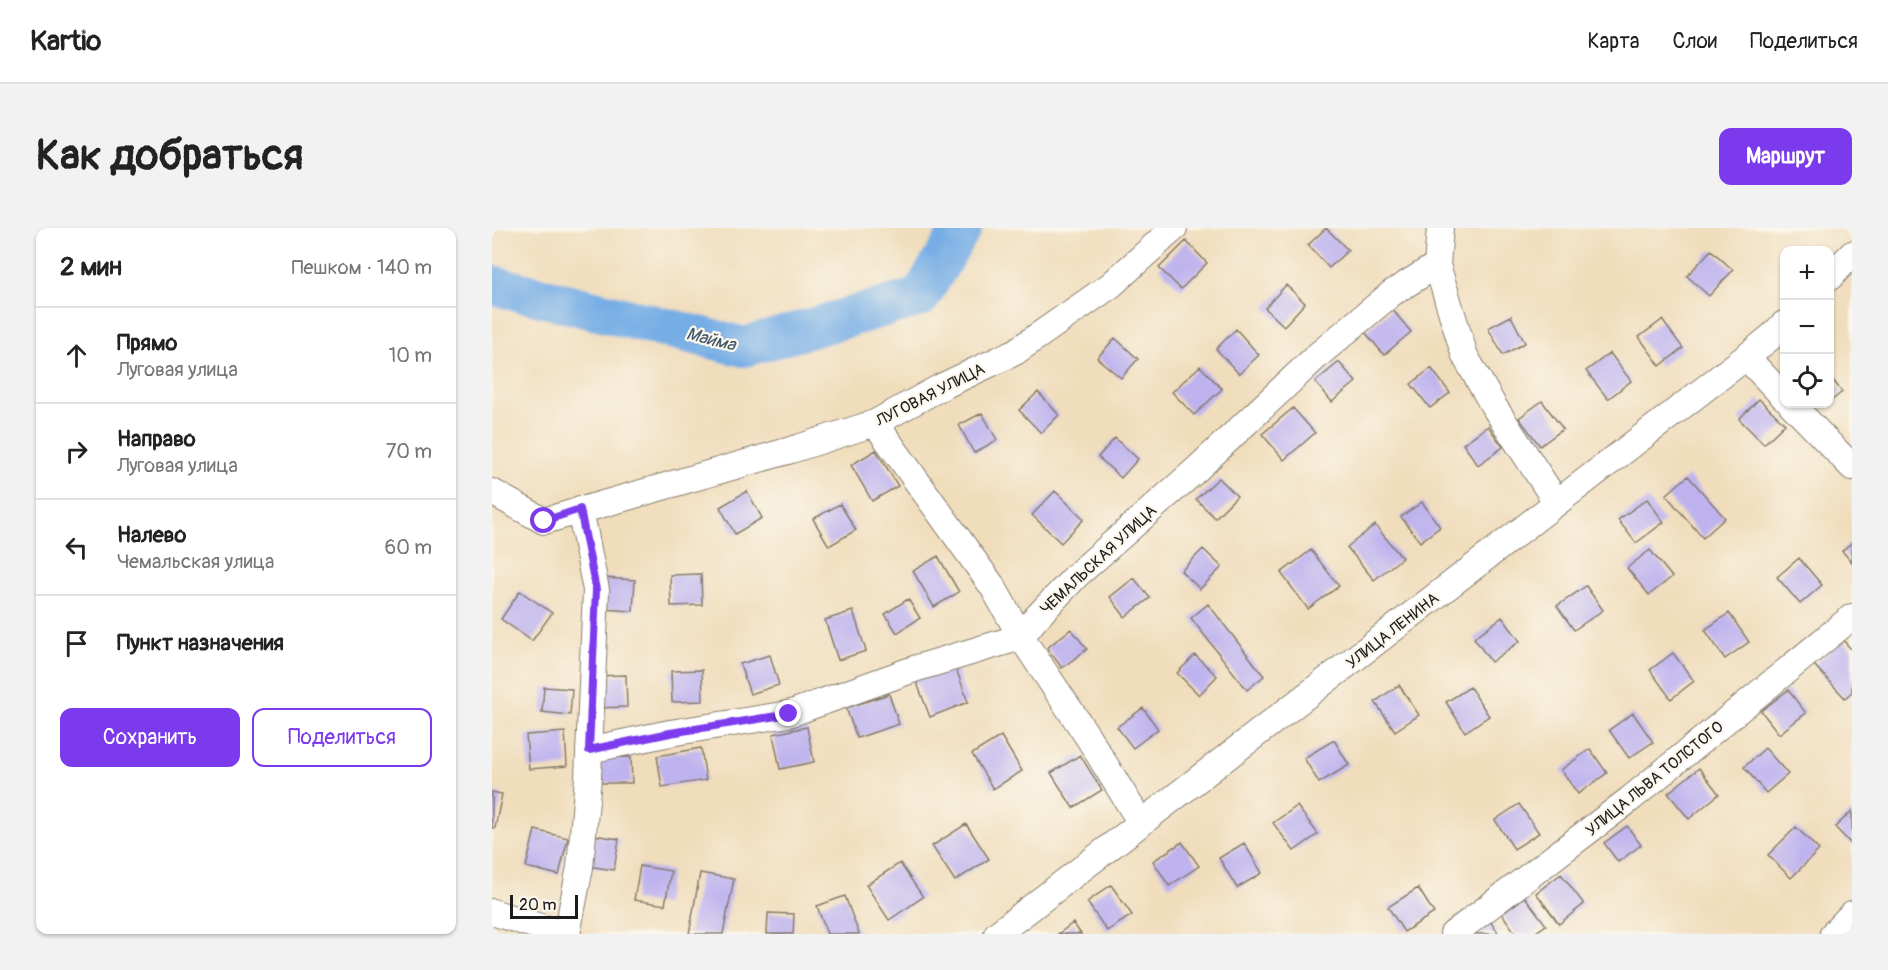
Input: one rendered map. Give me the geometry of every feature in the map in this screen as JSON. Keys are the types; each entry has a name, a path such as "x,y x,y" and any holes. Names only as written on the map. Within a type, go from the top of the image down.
{"street":[{"name":"ЛУГОВАЯ УЛИЦА","path":"492,492 544,521 580,509 585,511 875,423 941,387 1015,352 1111,285 1174,228"},
{"path":"1440,228 1437,265 1465,356 1493,405 1557,503"},
{"path":"1834,273 1852,254"},
{"name":"ЧЕМАЛЬСКАЯ УЛИЦА","path":"1021,637 1077,575 1197,469 1318,355 1392,293 1437,265"},
{"name":"УЛИЦА ЛЕНИНА","path":"997,934 1780,329"},
{"path":"1746,357 1780,392"},
{"path":"1795,408 1852,467"},
{"path":"875,423 987,578 1021,637 1142,823"},
{"path":"492,912 565,934 580,867 589,750 596,590 580,509"},
{"name":"УЛИЦА ЛЬВА ТОЛСТОГО","path":"1453,934 1629,800 1852,617"},
{"path":"589,750 670,733 789,714 917,668 1021,637"},
{"path":"1833,934 1852,914"}],"building":[{"path":"1326,228 1348,250 1329,268 1308,245"},
{"path":"1186,241 1207,263 1181,289 1159,268"},
{"path":"1711,250 1733,270 1709,296 1687,276"},
{"path":"1286,285 1305,303 1284,326 1265,308"},
{"path":"1392,309 1411,332 1384,355 1365,332"},
{"path":"1511,316 1525,343 1503,355 1488,328"},
{"path":"1662,320 1683,348 1660,366 1639,337"},
{"path":"1236,329 1259,355 1239,374 1216,349"},
{"path":"1115,338 1138,359 1121,378 1097,358"},
{"path":"1610,353 1631,381 1608,399 1586,371"},
{"path":"1339,362 1356,382 1332,402 1315,382"},
{"path":"1200,366 1222,389 1194,415 1172,392"},
{"path":"1431,368 1450,393 1430,408 1411,384"},
{"path":"1834,381 1842,392 1834,399"},
{"path":"1038,392 1059,415 1041,433 1019,410"},
{"path":"1759,399 1785,424 1764,444 1739,419"},
{"path":"1542,401 1563,429 1540,446 1519,418"},
{"path":"1293,408 1315,433 1284,460 1262,434"},
{"path":"982,413 997,440 974,453 959,425"},
{"path":"1488,426 1503,447 1478,465 1463,444"},
{"path":"1115,438 1138,459 1121,478 1098,457"},
{"path":"876,450 898,486 872,501 851,465"},
{"path":"1688,476 1725,518 1703,538 1666,495"},
{"path":"1219,478 1237,496 1215,518 1196,499"},
{"path":"747,491 762,518 735,534 720,507"},
{"path":"1055,491 1084,519 1061,543 1032,515"},
{"path":"1647,499 1664,522 1636,543 1618,520"},
{"path":"1422,502 1440,527 1420,542 1401,517"},
{"path":"840,504 856,530 829,546 813,519"},
{"path":"1375,525 1402,558 1374,580 1347,547"},
{"path":"1852,542 1852,562 1842,551"},
{"path":"1203,549 1222,567 1200,589 1181,571"},
{"path":"1311,550 1339,586 1308,609 1281,573"},
{"path":"1650,550 1672,577 1649,595 1627,568"},
{"path":"938,556 959,592 934,607 913,571"},
{"path":"1799,558 1822,585 1800,604 1777,577"},
{"path":"701,574 702,605 671,606 670,575"},
{"path":"603,578 635,580 633,611 602,609"},
{"path":"1134,578 1150,598 1125,617 1110,597"},
{"path":"1586,586 1603,610 1574,630 1557,606"},
{"path":"520,591 552,613 532,641 501,619"},
{"path":"908,599 920,618 897,633 885,614"},
{"path":"1208,604 1264,676 1247,690 1191,618"},
{"path":"853,611 866,651 838,660 825,620"},
{"path":"1729,613 1749,642 1725,659 1705,630"},
{"path":"1502,617 1520,641 1491,662 1474,638"},
{"path":"1071,629 1087,649 1062,668 1047,648"},
{"path":"1842,639 1852,650 1852,692 1845,698 1814,665"},
{"path":"1673,653 1694,681 1671,699 1650,670"},
{"path":"770,655 779,685 750,694 740,664"},
{"path":"1195,655 1217,676 1199,695 1177,673"},
{"path":"954,663 968,702 930,717 915,678"},
{"path":"702,670 703,701 672,702 671,671"},
{"path":"626,675 627,707 595,708 595,676"},
{"path":"1399,685 1419,715 1395,731 1375,702"},
{"path":"544,687 572,689 570,715 542,712"},
{"path":"1470,687 1489,716 1465,732 1446,702"},
{"path":"1788,690 1806,713 1779,734 1761,711"},
{"path":"889,694 899,724 857,738 846,708"},
{"path":"1143,708 1158,729 1133,748 1117,727"},
{"path":"1633,713 1653,742 1629,758 1609,730"},
{"path":"807,727 814,762 780,769 773,734"},
{"path":"565,732 567,766 529,769 526,735"},
{"path":"1001,736 1022,771 993,789 972,754"},
{"path":"1334,740 1349,765 1319,783 1304,758"},
{"path":"701,748 706,780 662,787 657,756"},
{"path":"1765,748 1788,774 1766,793 1744,767"},
{"path":"1590,749 1607,773 1578,794 1561,770"},
{"path":"1080,755 1102,790 1073,808 1051,773"},
{"path":"631,757 632,783 601,783 600,758"},
{"path":"1699,768 1719,794 1689,819 1668,793"},
{"path":"492,792 502,794 495,828 492,828"},
{"path":"1519,804 1539,833 1514,849 1495,820"},
{"path":"1297,806 1318,834 1294,851 1273,823"},
{"path":"1852,811 1852,845 1835,827"},
{"path":"966,824 989,859 955,881 932,846"},
{"path":"1627,826 1641,845 1618,862 1604,843"},
{"path":"1796,827 1819,850 1791,878 1768,855"},
{"path":"535,830 568,838 559,875 526,867"},
{"path":"593,835 619,839 614,870 588,866"},
{"path":"1182,842 1199,866 1169,886 1153,861"},
{"path":"1244,843 1262,873 1237,888 1219,858"},
{"path":"900,863 923,897 889,920 866,885"},
{"path":"640,866 671,871 665,905 634,900"},
{"path":"700,873 734,879 723,934 689,934"},
{"path":"1561,874 1584,904 1559,924 1536,893"},
{"path":"1111,885 1132,915 1107,931 1087,902"},
{"path":"1418,888 1434,913 1404,932 1388,907"},
{"path":"845,896 859,934 827,934 817,906"},
{"path":"1525,897 1546,925 1533,934 1516,934 1502,914"},
{"path":"768,913 794,914 793,934 767,934"},
{"path":"1490,921 1499,934 1471,934"},
{"path":"1073,923 1081,934 1058,934"}],"waterway":[{"name":"Майма","path":"492,285 744,347 920,297 962,228"}],"route":[{"path":"544,521 580,509 596,590 589,750 670,733 789,714"}]}
